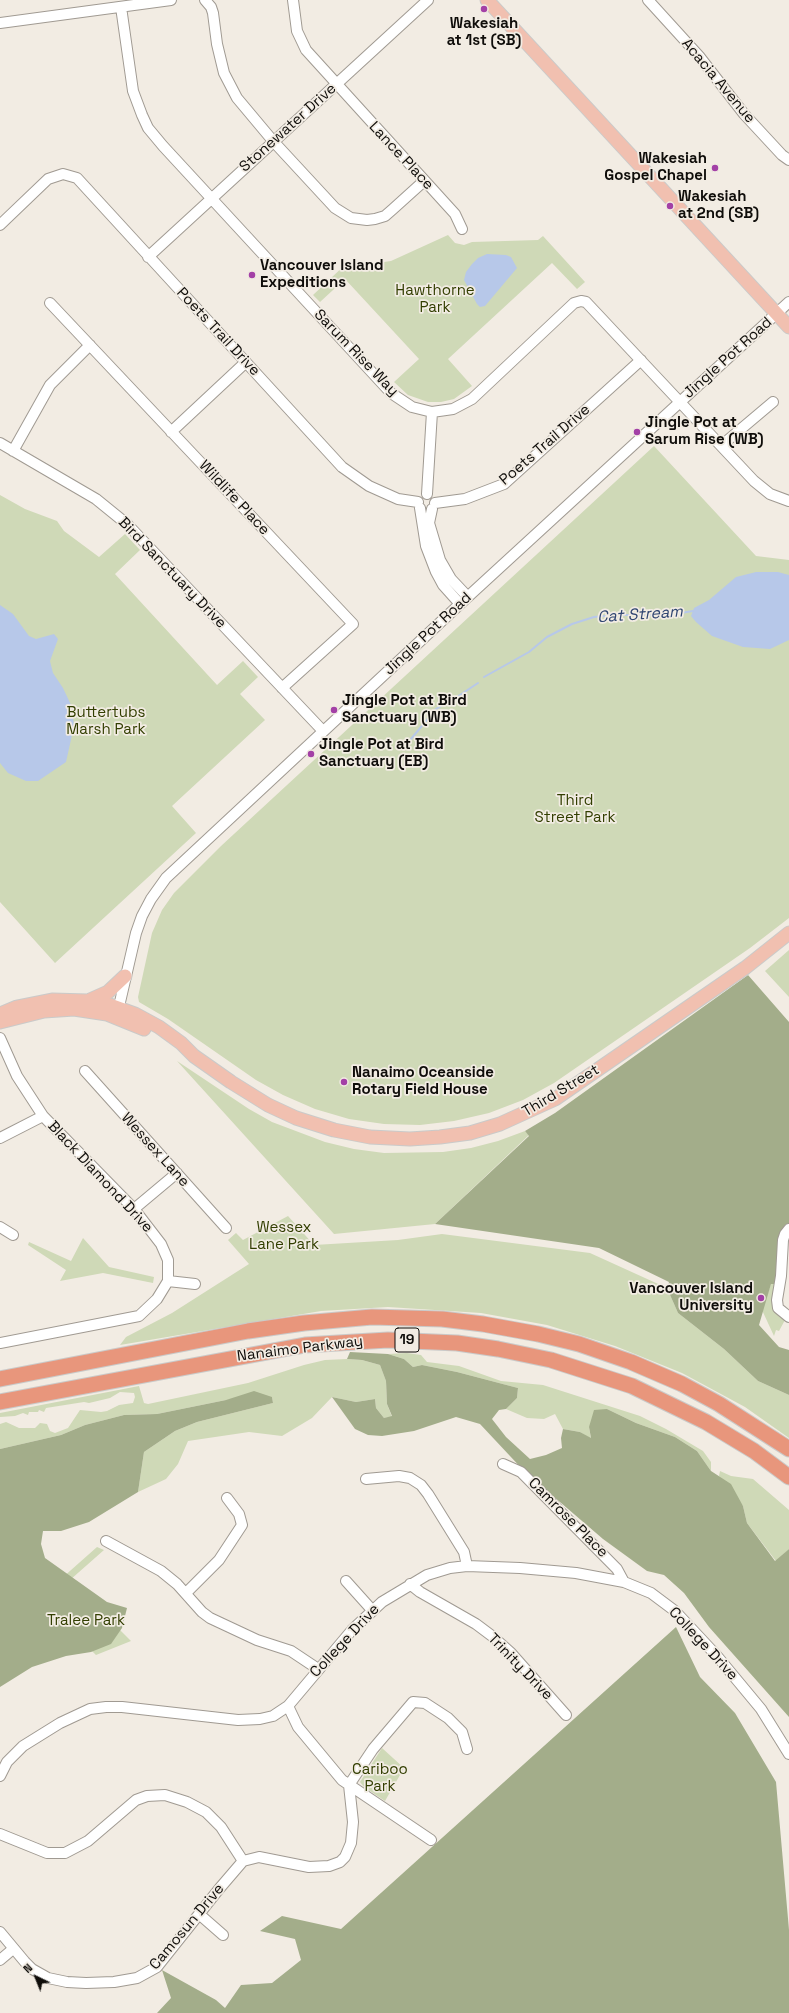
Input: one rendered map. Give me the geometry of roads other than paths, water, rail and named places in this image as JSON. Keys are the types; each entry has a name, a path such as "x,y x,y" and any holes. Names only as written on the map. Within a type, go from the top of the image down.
{"highway":[{"name":"Nanaimo Parkway","path":"0,1379 248,1331 304,1323 372,1317 442,1319 483,1324 538,1334 579,1344 625,1360 670,1378 713,1400 789,1449"},
{"name":"Nanaimo Parkway","path":"0,1402 305,1345 388,1340 457,1343 498,1349 552,1360 632,1386 669,1403 712,1426 754,1451 789,1477"}],"main road":[{"path":"487,0 789,327"},
{"name":"Third Street","path":"117,1012 177,1049 194,1056 268,1105 319,1126 346,1133 381,1138 418,1139 460,1135 509,1121 556,1098 745,968 789,933"},
{"path":"88,1001 98,998 108,992 125,976"},
{"path":"0,1014 17,1007 42,1001 64,1000 88,1001 117,1012"},
{"path":"0,1022 32,1013 63,1009 117,1012"}],"street":[{"path":"0,23 171,0"},
{"path":"205,0 211,7 213,13 220,59 231,89 248,112 273,141 335,208 351,218 367,220 385,216 424,181"},
{"name":"Lance Place","path":"294,0 297,31 306,50 336,86 455,214 462,229"},
{"name":"Stonewater Drive","path":"148,256 273,141 336,86 428,0"},
{"name":"Acacia Avenue","path":"648,0 699,56 744,114 782,155 789,160"},
{"name":"Sarum Rise Way","path":"121,7 129,75 142,115 163,146 391,393 412,407 432,412 453,408 472,399 568,308 581,301 589,305 754,481 770,494 789,501"},
{"name":"Poets Trail Drive","path":"0,225 26,198 48,179 63,174 77,178 342,467 369,486 419,505"},
{"name":"Wildlife Place","path":"50,302 353,624 282,688"},
{"name":"Jingle Pot Road","path":"117,1012 125,976 142,916 158,887 174,870 460,604 789,302"},
{"path":"13,451 50,385 90,345"},
{"name":"Poets Trail Drive","path":"433,506 465,499 504,484 641,360"},
{"path":"171,432 246,362"},
{"path":"722,446 773,402"},
{"path":"427,494 432,412"},
{"name":"Bird Sanctuary Drive","path":"0,443 96,499 128,525 323,731"},
{"path":"427,494 432,496 433,506 430,523 440,560 451,579 468,597"},
{"path":"427,494 420,497 419,505 426,546 436,572 443,585 460,604"},
{"path":"419,505 427,511 433,506"},
{"name":"Black Diamond Drive","path":"0,1038 17,1076 43,1116 134,1209 161,1244 168,1260 168,1281"},
{"name":"Wessex Lane","path":"85,1071 226,1228"},
{"path":"0,1138 43,1116"},
{"path":"134,1209 177,1173"},
{"path":"0,1226 12,1235"},
{"path":"789,1228 783,1240 781,1276 777,1300 778,1308 789,1317"},
{"path":"0,1343 139,1316 157,1299 168,1281 195,1284"},
{"name":"Camrose Place","path":"503,1464 521,1472 617,1569 624,1582"},
{"path":"366,1479 399,1476 410,1478 420,1485 428,1494 464,1552 467,1566"},
{"path":"186,1593 218,1560 242,1525 239,1514 227,1498"},
{"path":"106,1541 153,1565 169,1577 186,1593 193,1604 210,1618 257,1640 291,1651 303,1657 318,1670"},
{"name":"College Drive","path":"0,1776 3,1763 18,1750 47,1731 76,1715 98,1708 135,1708 246,1720 273,1716 288,1706 372,1610 410,1584 433,1573 450,1568 467,1566 548,1570 624,1582 658,1598 686,1621 757,1704 789,1754"},
{"path":"346,1581 372,1610"},
{"name":"Trinity Drive","path":"410,1584 420,1592 476,1624 492,1636 511,1653 566,1715"},
{"path":"0,1834 47,1853 65,1852 88,1841 136,1800 147,1796 165,1795 187,1802 206,1812 221,1827 244,1861 259,1857 318,1868 329,1866 340,1862 349,1851 353,1834 349,1785 373,1749 413,1702 425,1703 448,1718 462,1732 467,1749"},
{"path":"288,1706 301,1731 349,1785 431,1840"},
{"name":"Camosun Drive","path":"0,1932 13,1949 32,1969 48,1978 76,1983 123,1981 145,1975 157,1967 198,1914 244,1861"},
{"path":"198,1914 223,1935"},
{"path":"0,1960 13,1949"}],"water":[{"path":"487,254 506,255 511,257 517,268 485,306 480,307 464,280 466,272 472,264 478,258"},
{"path":"756,572 778,572 789,575 789,640 770,649 743,647 712,636 691,616 694,608 709,600 736,577"},
{"path":"0,605 13,614 29,636 36,639 54,634 58,639 50,661 53,673 63,688 72,707 74,726 66,762 38,781 26,781 8,773 0,763"}],"waterway":[{"name":"Cat Stream","path":"484,677 529,652 547,637 572,624 594,617 615,615 668,615 693,611"},
{"name":"Cat Stream","path":"411,739 436,709 478,683"}],"place":[{"name":"Wakesiah at 1st (SB)","path":"484,9"},
{"name":"Wakesiah Gospel Chapel","path":"715,168"},
{"name":"Wakesiah at 2nd (SB)","path":"670,206"},
{"name":"Vancouver Island Expeditions","path":"252,275"},
{"name":"Jingle Pot at Sarum Rise (WB)","path":"637,432"},
{"name":"Jingle Pot at Bird Sanctuary (WB)","path":"334,710"},
{"name":"Jingle Pot at Bird Sanctuary (EB)","path":"311,754"},
{"name":"Nanaimo Oceanside Rotary Field House","path":"344,1082"},
{"name":"Vancouver Island University","path":"761,1298"}],"park label":[{"name":"Hawthorne Park","path":"435,300"},
{"name":"Buttertubs Marsh Park","path":"106,722"},
{"name":"Third Street Park","path":"575,810"},
{"name":"Wessex Lane Park","path":"284,1236"},
{"name":"Tralee Park","path":"86,1621"},
{"name":"Cariboo Park","path":"380,1778"}]}
